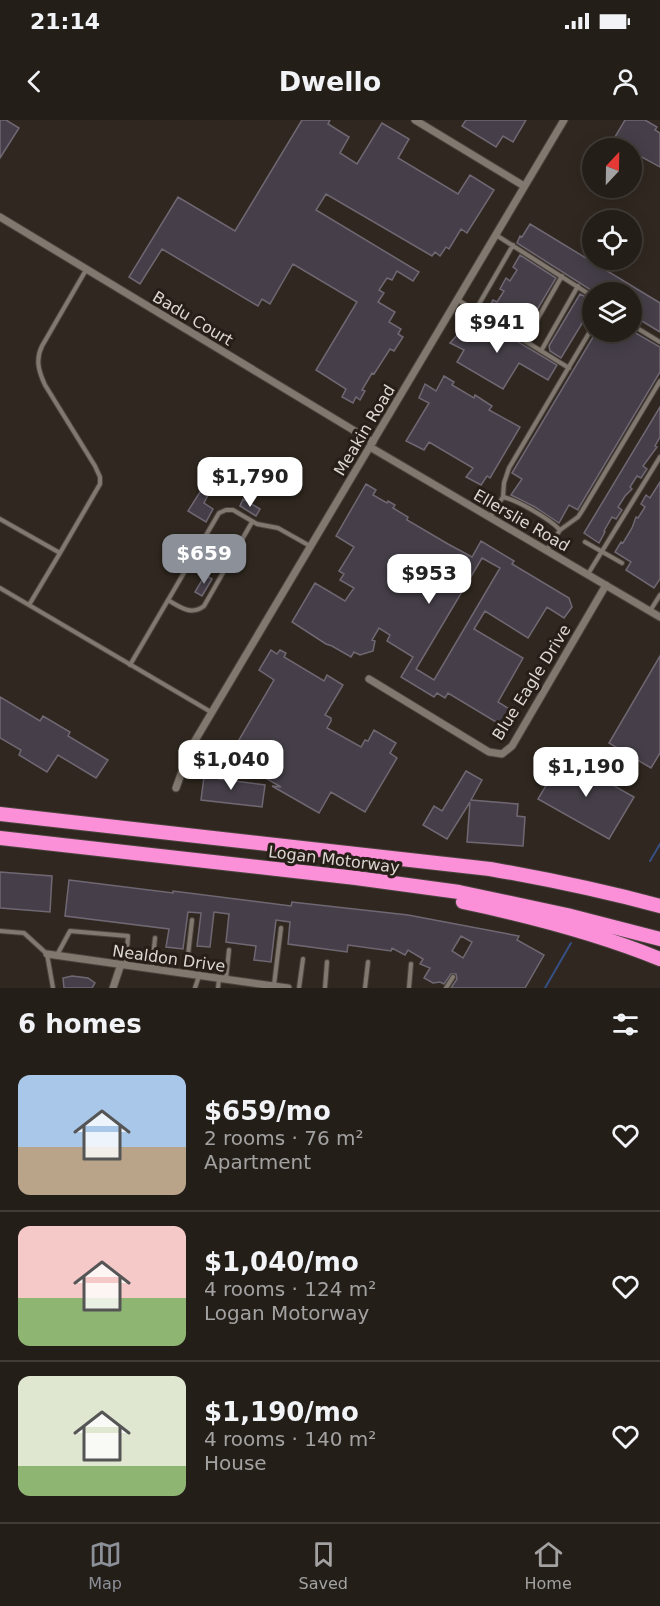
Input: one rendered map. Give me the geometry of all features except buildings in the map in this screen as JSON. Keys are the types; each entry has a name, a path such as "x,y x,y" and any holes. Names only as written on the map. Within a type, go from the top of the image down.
{"highway":[{"name":"Logan Motorway","path":"0,814 490,870 587,887 660,906"},
{"name":"Logan Motorway","path":"0,838 356,878 459,892 518,903 660,939"},
{"path":"356,878 390,890 481,906 555,923 612,940 660,959"}],"street":[{"path":"415,120 525,186"},
{"name":"Meakin Road","path":"176,788 190,749 564,120"},
{"name":"Badu Court","path":"0,217 372,444"},
{"name":"Ellerslie Road","path":"372,444 490,518 660,617"},
{"name":"Blue Eagle Drive","path":"369,679 489,752 502,754 512,746 606,585"},
{"name":"Nealdon Drive","path":"47,954 257,986 288,988"},
{"path":"113,988 124,965"}],"lane":[{"path":"496,235 582,289"},
{"path":"475,311 513,245"},
{"path":"29,605 100,484 100,477 45,385 39,372 38,356 87,269"},
{"path":"525,341 562,276"},
{"path":"540,351 578,286"},
{"path":"457,300 569,368"},
{"path":"642,331 660,342"},
{"path":"490,518 503,497 504,483 509,468 584,342"},
{"path":"547,551 560,530 578,517 582,511 660,381"},
{"path":"588,575 660,457"},
{"path":"503,497 519,503 560,530"},
{"path":"130,665 219,513 233,510 257,524 278,528 310,547"},
{"path":"0,519 60,553"},
{"path":"168,600 192,612 204,606 252,522"},
{"path":"585,542 622,563"},
{"path":"0,588 211,713"},
{"path":"650,611 660,595"},
{"path":"186,974 192,920"},
{"path":"274,986 281,928"},
{"path":"0,931 24,933 47,954 53,988"},
{"path":"57,955 70,931 128,936 124,965"},
{"path":"152,969 155,938"},
{"path":"218,988 229,950"},
{"path":"299,988 303,959"},
{"path":"325,988 327,962"},
{"path":"365,988 368,962"},
{"path":"409,988 411,964"},
{"path":"195,988 200,976"},
{"path":"446,988 453,977"}],"waterway":[{"path":"650,861 660,844"},
{"path":"545,988 571,943"}]}
